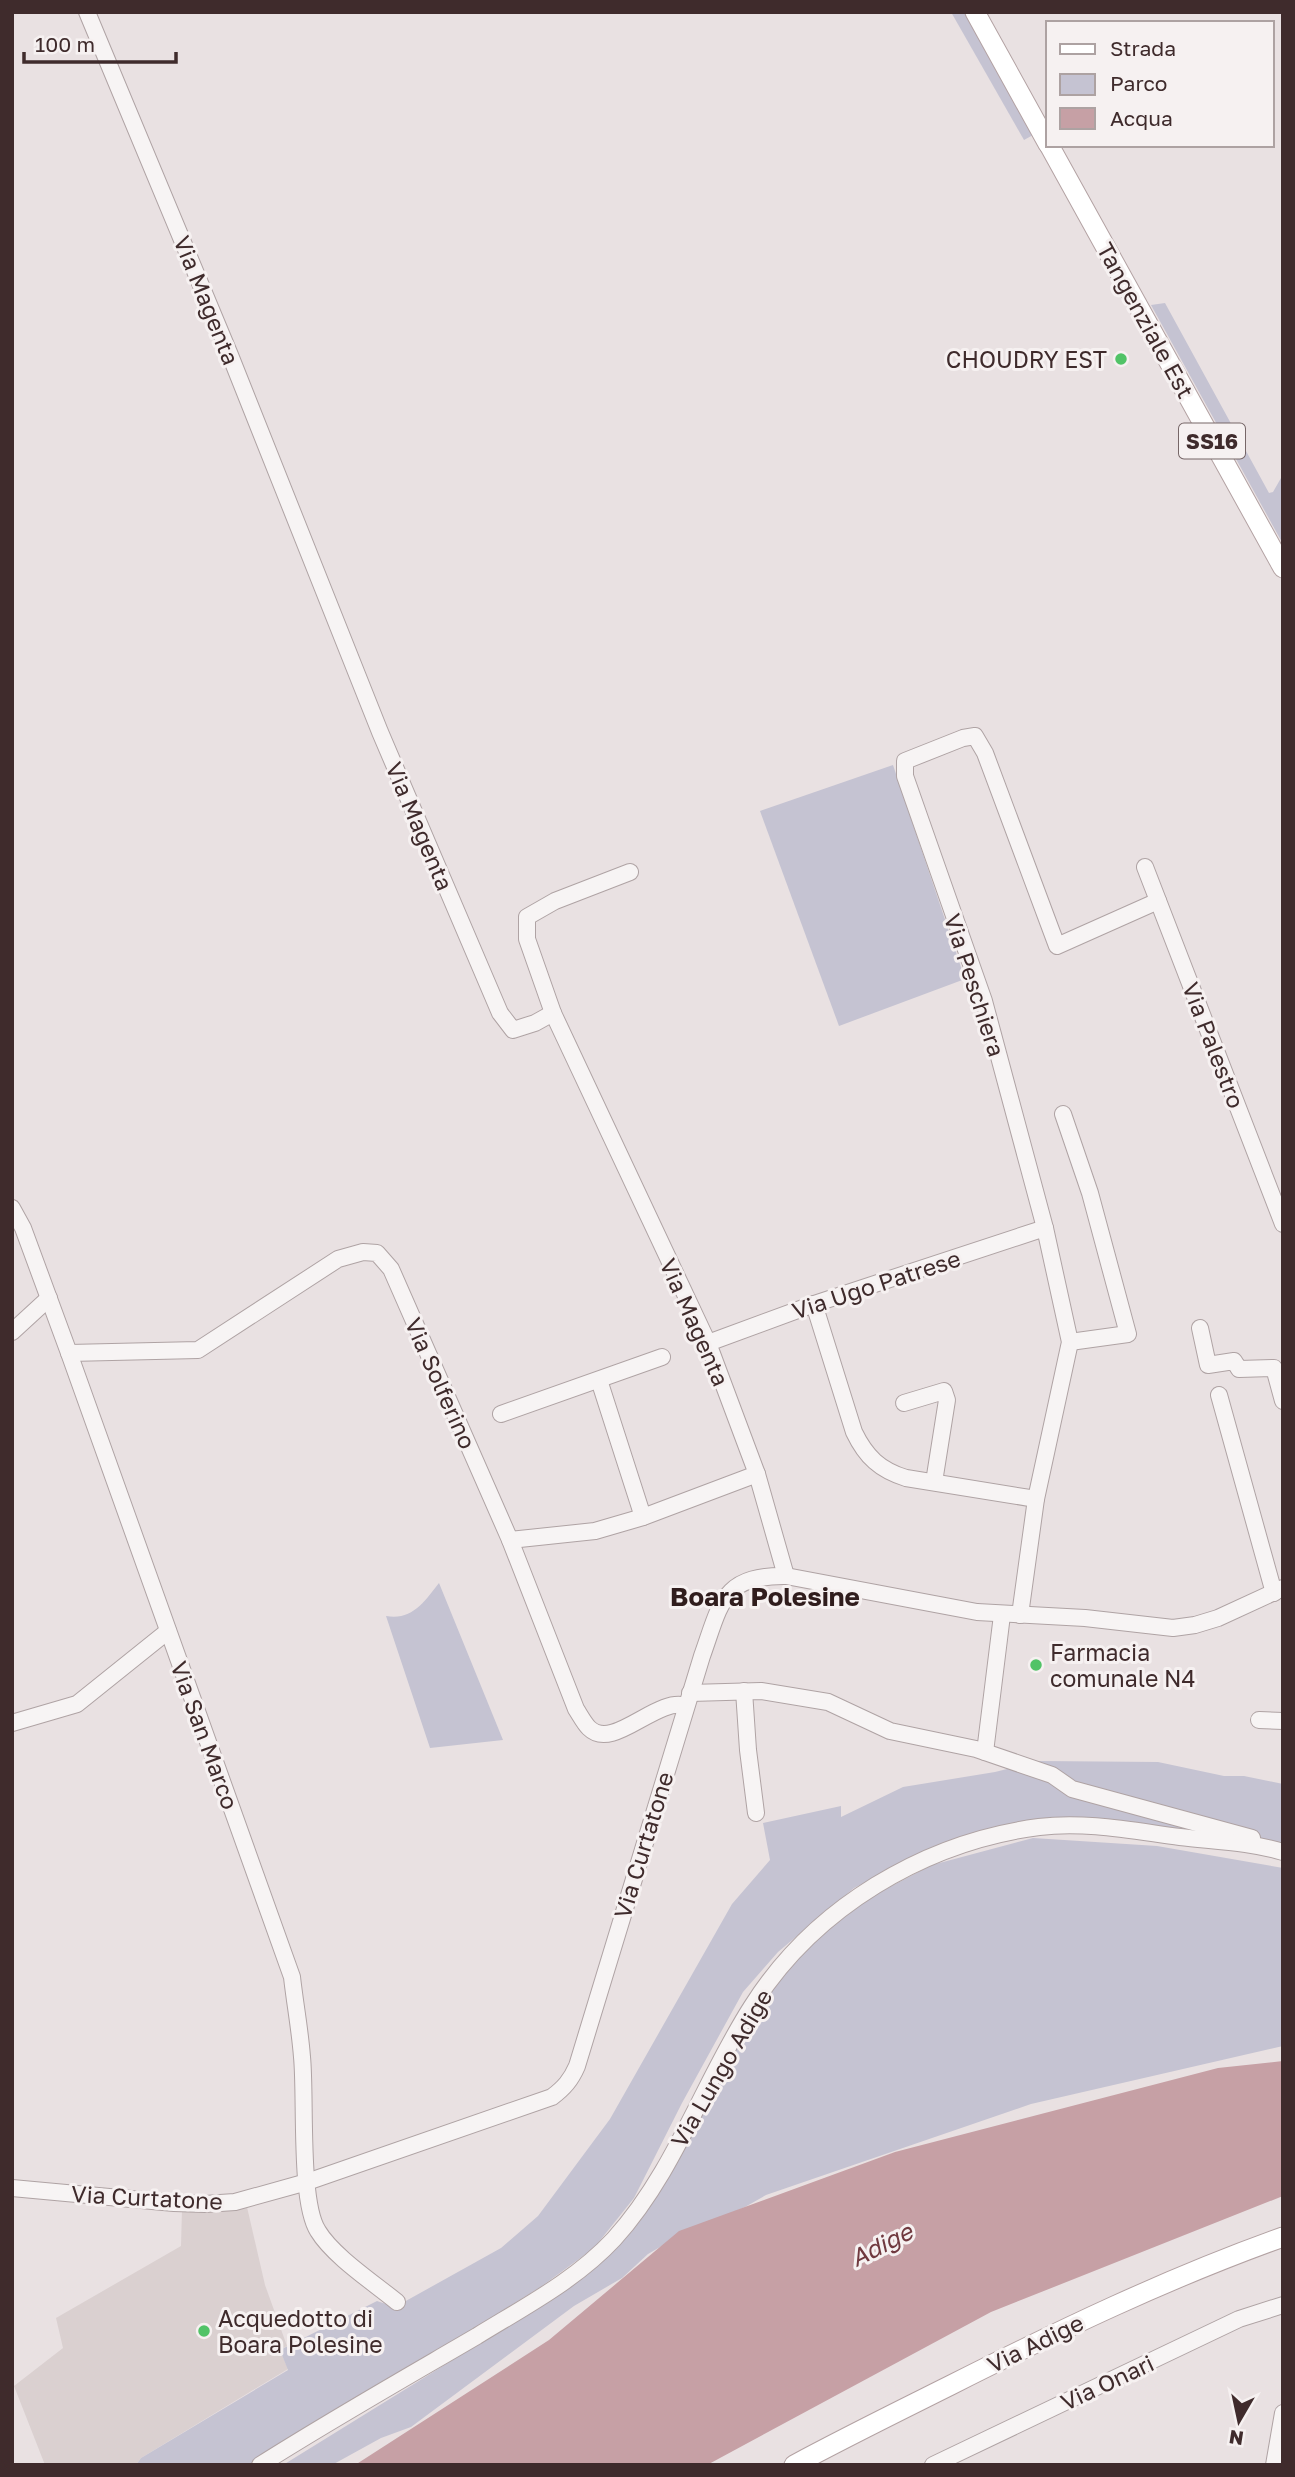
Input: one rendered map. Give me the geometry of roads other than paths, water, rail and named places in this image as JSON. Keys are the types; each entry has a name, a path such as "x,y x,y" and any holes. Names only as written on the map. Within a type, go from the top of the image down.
{"main road":[{"name":"Tangenziale Est","path":"975,12 1046,140"},
{"name":"Tangenziale Est","path":"1050,147 1283,568"},
{"name":"Via Adige","path":"794,2465 1059,2330 1199,2268 1283,2237"}],"street":[{"name":"Via Magenta","path":"87,12 230,355 380,732 500,1013 513,1030 535,1023 553,1013 708,1343 757,1474 786,1576"},
{"name":"Via Peschiera","path":"1020,1615 1036,1499 1070,1342 1045,1228 984,1001 905,776 905,761 963,738 975,736 985,752 1057,946 1158,901"},
{"name":"Via Palestro","path":"1145,867 1276,1186 1283,1224"},
{"path":"553,1013 527,939 527,917 555,901 630,872"},
{"path":"1063,1114 1090,1194 1128,1334 1070,1342"},
{"name":"Via San Marco","path":"12,1208 23,1228 49,1298 292,1977 302,2058 307,2182 312,2218 322,2237 397,2302"},
{"name":"Via Ugo Patrese","path":"708,1343 814,1304 1045,1228"},
{"name":"Via Solferino","path":"69,1353 198,1350 338,1259 363,1252 377,1253 391,1269 509,1540 576,1709 589,1728 599,1733 618,1731 667,1706 688,1700"},
{"path":"12,1332 49,1298"},
{"path":"814,1304 854,1432 861,1448 873,1462 892,1474 1036,1499"},
{"path":"1200,1328 1208,1365 1234,1361 1239,1368 1274,1368 1283,1401"},
{"path":"501,1414 662,1357"},
{"path":"599,1380 643,1517"},
{"path":"904,1403 944,1391 947,1400 934,1482"},
{"name":"Via Curtatone","path":"12,2188 205,2204 256,2198 552,2097 572,2078 688,1700 714,1621 727,1595 747,1580 786,1576 932,1605 1002,1615 1085,1618 1173,1629 1218,1618 1278,1590 1219,1395"},
{"path":"509,1540 595,1531 643,1517 757,1474"},
{"path":"985,1752 1002,1615"},
{"path":"12,1723 77,1703 168,1631"},
{"path":"744,1691 756,1813"},
{"path":"688,1700 761,1691 828,1702 890,1731 985,1752 1052,1775 1072,1789 1257,1839 1279,1851"},
{"path":"1259,1720 1283,1721"},
{"name":"Via Lungo Adige","path":"260,2465 537,2300 589,2264 628,2223 654,2184 752,2004 774,1975 803,1942 858,1896 887,1878 956,1846 1041,1827 1118,1829 1279,1851"},
{"name":"Via Onari","path":"933,2465 1239,2319 1283,2305"},
{"path":"1274,2465 1283,2413"}],"water":[{"name":"Adige","path":"1283,2061 1283,2196 991,2312 707,2465 355,2465 549,2340 679,2231 895,2152 1218,2068"}],"place":[{"name":"CHOUDRY EST","path":"1121,359"},
{"name":"Farmacia comunale N4","path":"1036,1665"},
{"name":"Acquedotto di Boara Polesine","path":"204,2331"}],"district":[{"name":"Boara Polesine","path":"765,1596"}]}
